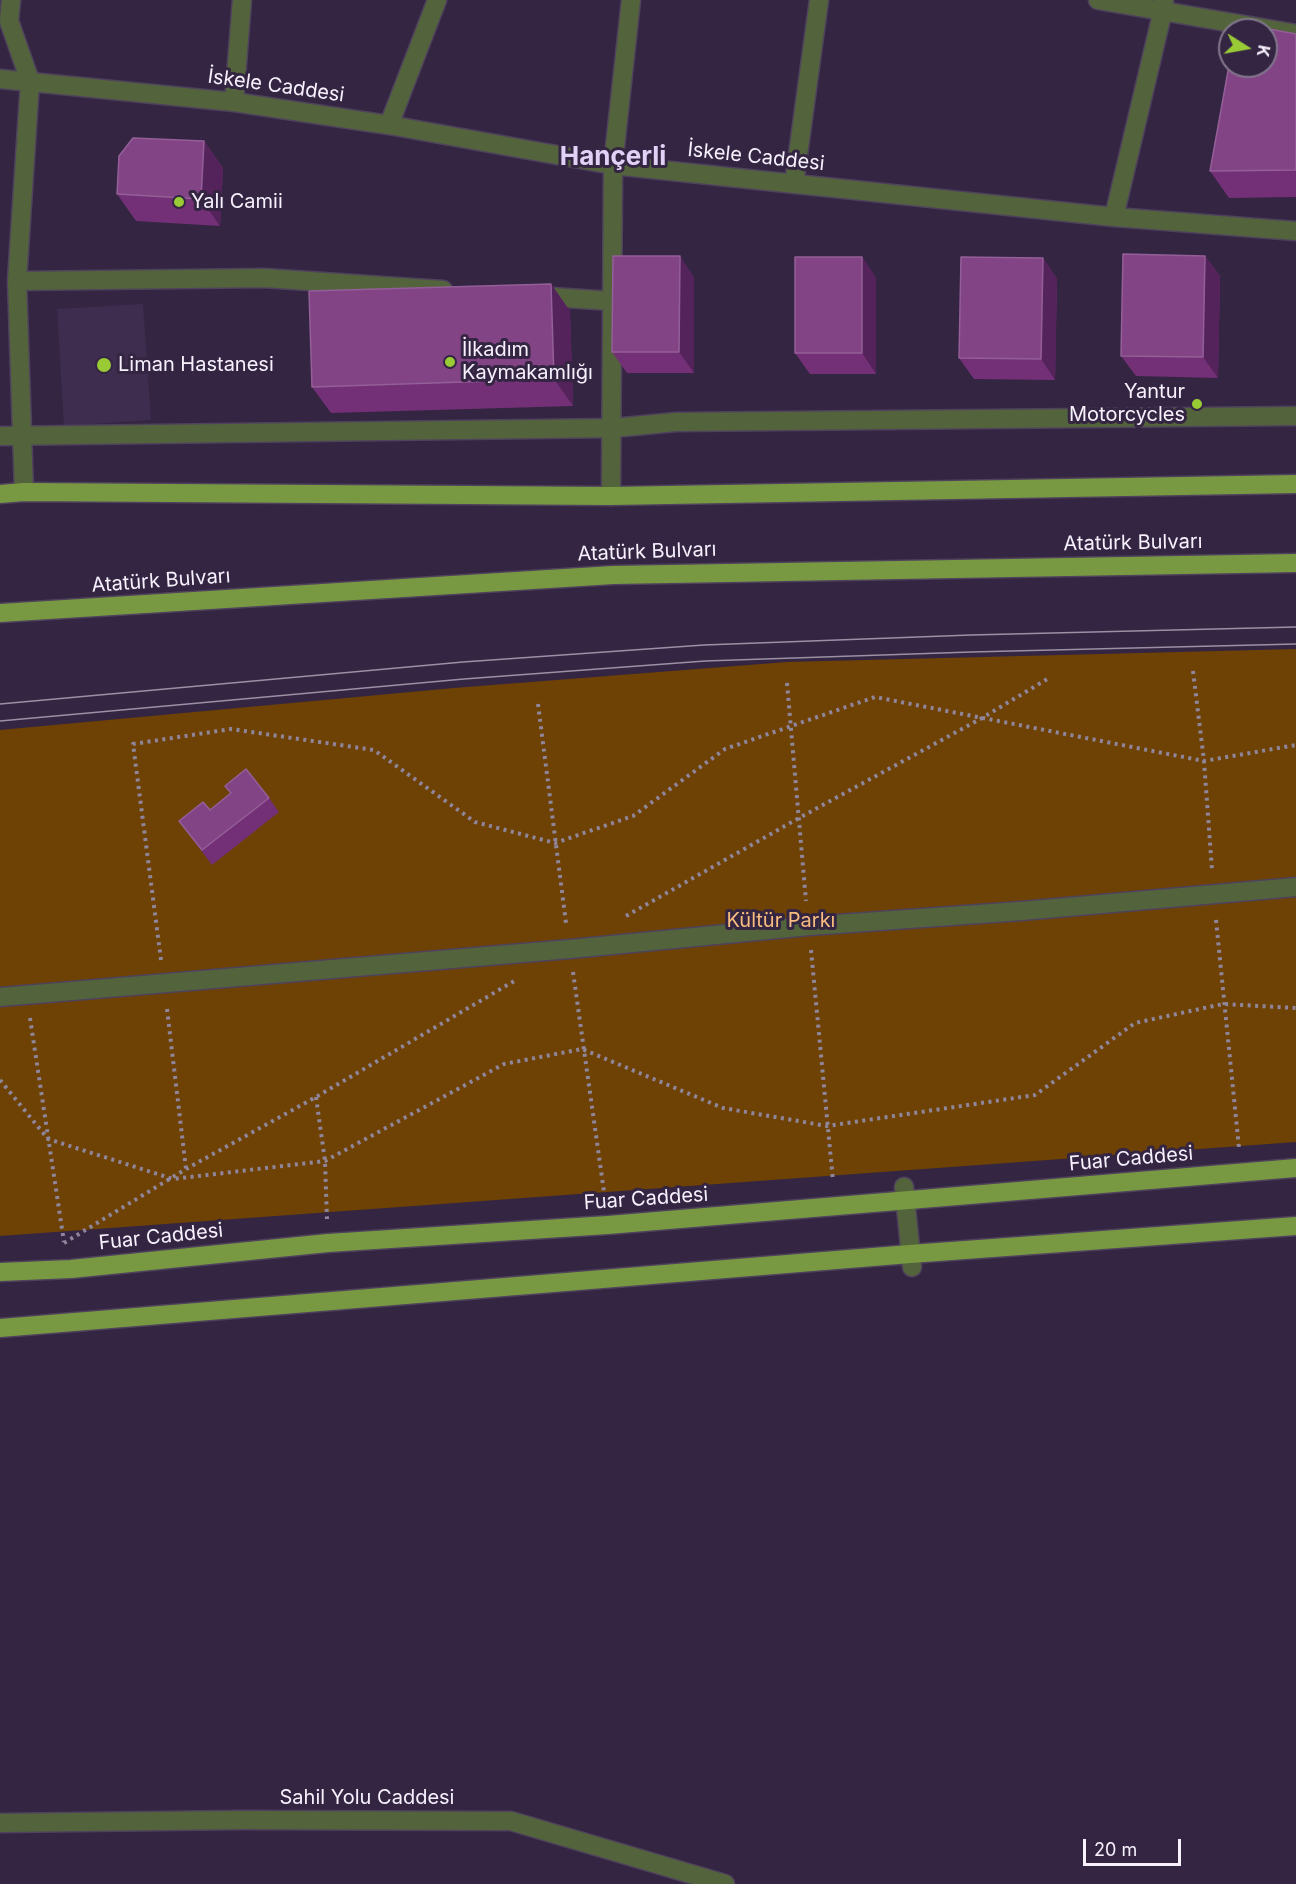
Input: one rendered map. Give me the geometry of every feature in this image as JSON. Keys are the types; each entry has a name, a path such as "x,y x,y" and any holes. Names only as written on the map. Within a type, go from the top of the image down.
{"main road":[{"path":"0,494 24,492 611,496 1296,484"},
{"name":"Atatürk Bulvarı","path":"0,614 613,574 1296,563"},
{"name":"Fuar Caddesi","path":"0,1272 71,1269 328,1243 608,1225 904,1194 1296,1168"},
{"path":"0,1328 911,1260 1296,1226"}],"street":[{"path":"11,0 4,21 30,81 17,281 24,492"},
{"path":"234,102 242,0"},
{"path":"389,125 437,0"},
{"path":"611,496 613,165 631,0"},
{"path":"794,184 819,0"},
{"path":"1098,0 1159,3 1296,34"},
{"path":"1114,217 1159,3"},
{"name":"İskele Caddesi","path":"0,79 234,102 389,125 613,165 1114,217 1296,231"},
{"path":"17,281 264,278 461,291"},
{"path":"519,295 611,301"},
{"path":"0,436 613,428 676,422 1296,416"},
{"path":"0,997 1296,886"},
{"path":"904,1194 911,1260"},
{"name":"Sahil Yolu Caddesi","path":"0,1823 241,1820 511,1821 724,1884"}],"path":[{"path":"133,744 231,729 374,750 475,822 555,843 633,816 725,749 875,697 1204,761 1296,745"},
{"path":"27,995 64,1243"},
{"path":"0,1080 48,1139 172,1179 325,1161 504,1064 582,1049 723,1108 827,1126 1035,1095 1135,1023 1223,1004 1296,1008"},
{"path":"316,1097 325,1161 328,1243"}],"shaded area":[{"name":"Liman Hastanesi","path":"143,304 151,420 64,426 57,309"}],"green space":[{"name":"Kültür Parkı","path":"1296,649 1296,1142 0,1236 0,730 454,688 787,662"}],"building":[{"path":"1278,31 1296,34 1296,170 1210,171 1227,78 1278,78"},
{"path":"133,138 204,141 201,199 117,194 119,156"},
{"path":"1123,254 1205,256 1203,357 1121,356"},
{"path":"613,256 680,256 679,352 612,352"},
{"path":"795,257 862,257 862,353 795,353"},
{"path":"961,257 1043,258 1041,359 959,358"},
{"name":"İlkadım Kaymakamlığı","path":"551,284 554,379 312,387 309,291"},
{"path":"246,769 269,798 202,850 179,821 203,802 210,810 231,793 225,786"}],"tram line":[{"path":"0,704 463,662 704,645 971,635 1296,627"},
{"path":"0,721 464,679 705,661 1296,644"}],"place":[{"name":"Yalı Camii","path":"179,202"},
{"name":"İlkadım Kaymakamlığı","path":"450,362"},
{"name":"Liman Hastanesi","path":"104,365"},
{"name":"Yantur Motorcycles","path":"1197,404"}],"district":[{"name":"Hançerli","path":"613,157"}]}
